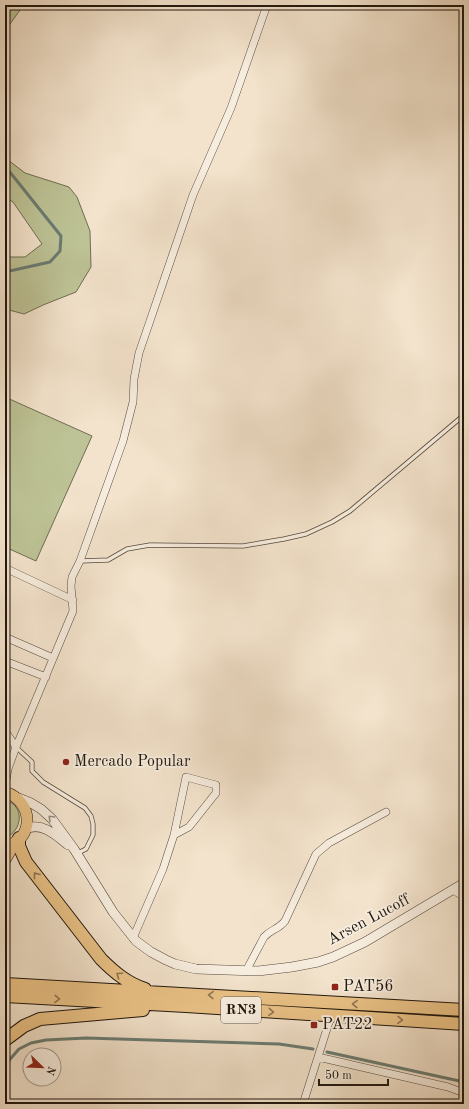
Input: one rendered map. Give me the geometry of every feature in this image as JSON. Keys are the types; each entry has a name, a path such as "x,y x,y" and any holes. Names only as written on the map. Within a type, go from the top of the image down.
{"highway":[{"path":"20,837 19,846 26,862 110,969 126,980 142,988 168,993"},
{"name":"RN3","path":"5,984 464,1010"},
{"name":"RN3","path":"5,996 464,1024"},
{"path":"5,1040 24,1026 40,1019 186,1006"}],"main road":[{"path":"5,792 16,797 23,804 27,821 20,837 5,860"},
{"path":"5,846 20,837"}],"street":[{"path":"5,786 8,769 16,747 73,611 71,586 72,577 80,561 123,441 133,402 134,379 142,346 194,195 231,108 267,5"},
{"path":"5,568 73,600"},
{"path":"5,637 53,658"},
{"path":"5,661 46,677"},
{"path":"5,732 16,747"},
{"path":"134,938 163,869 174,835 186,777 216,786 216,793 189,827 174,835"},
{"name":"Arsen Lucoff","path":"16,797 41,809 52,819 75,851 113,912 134,938 151,952 175,964 196,969 246,971 292,968 334,957 365,942 464,883"},
{"path":"246,971 264,936 281,927 285,921 316,854 329,843 386,812"},
{"name":"Arsen Lucoff","path":"20,837 27,829 45,829 51,831 75,851"},
{"path":"452,890 464,897"},
{"path":"303,1104 331,1016"},
{"path":"318,1057 448,1087 464,1094"}],"lane":[{"path":"80,561 108,560 127,549 144,546 165,544 242,546 277,541 306,534 332,522 350,510 464,415"},
{"path":"16,747 32,762 32,771 43,782 85,808 91,816 93,835 90,843 86,849 75,851"}],"green space":[{"path":"5,5 25,5 5,31"},
{"path":"5,156 25,173 69,187 77,197 90,231 91,267 76,292 24,314 9,310 5,311 5,257 25,257 42,244 13,202 5,197"},
{"path":"5,397 92,436 36,561 5,547"},
{"path":"5,800 16,807 19,812 19,818 15,830 11,835 5,838"}],"waterway":[{"path":"5,166 61,236 60,251 50,262 5,272"},
{"path":"5,1065 19,1049 31,1043 46,1040 86,1038 279,1044 313,1049"},
{"path":"327,1052 464,1082"}],"place":[{"name":"Mercado Popular","path":"66,762"},
{"name":"PAT56","path":"335,987"},
{"name":"PAT22","path":"314,1025"}]}
